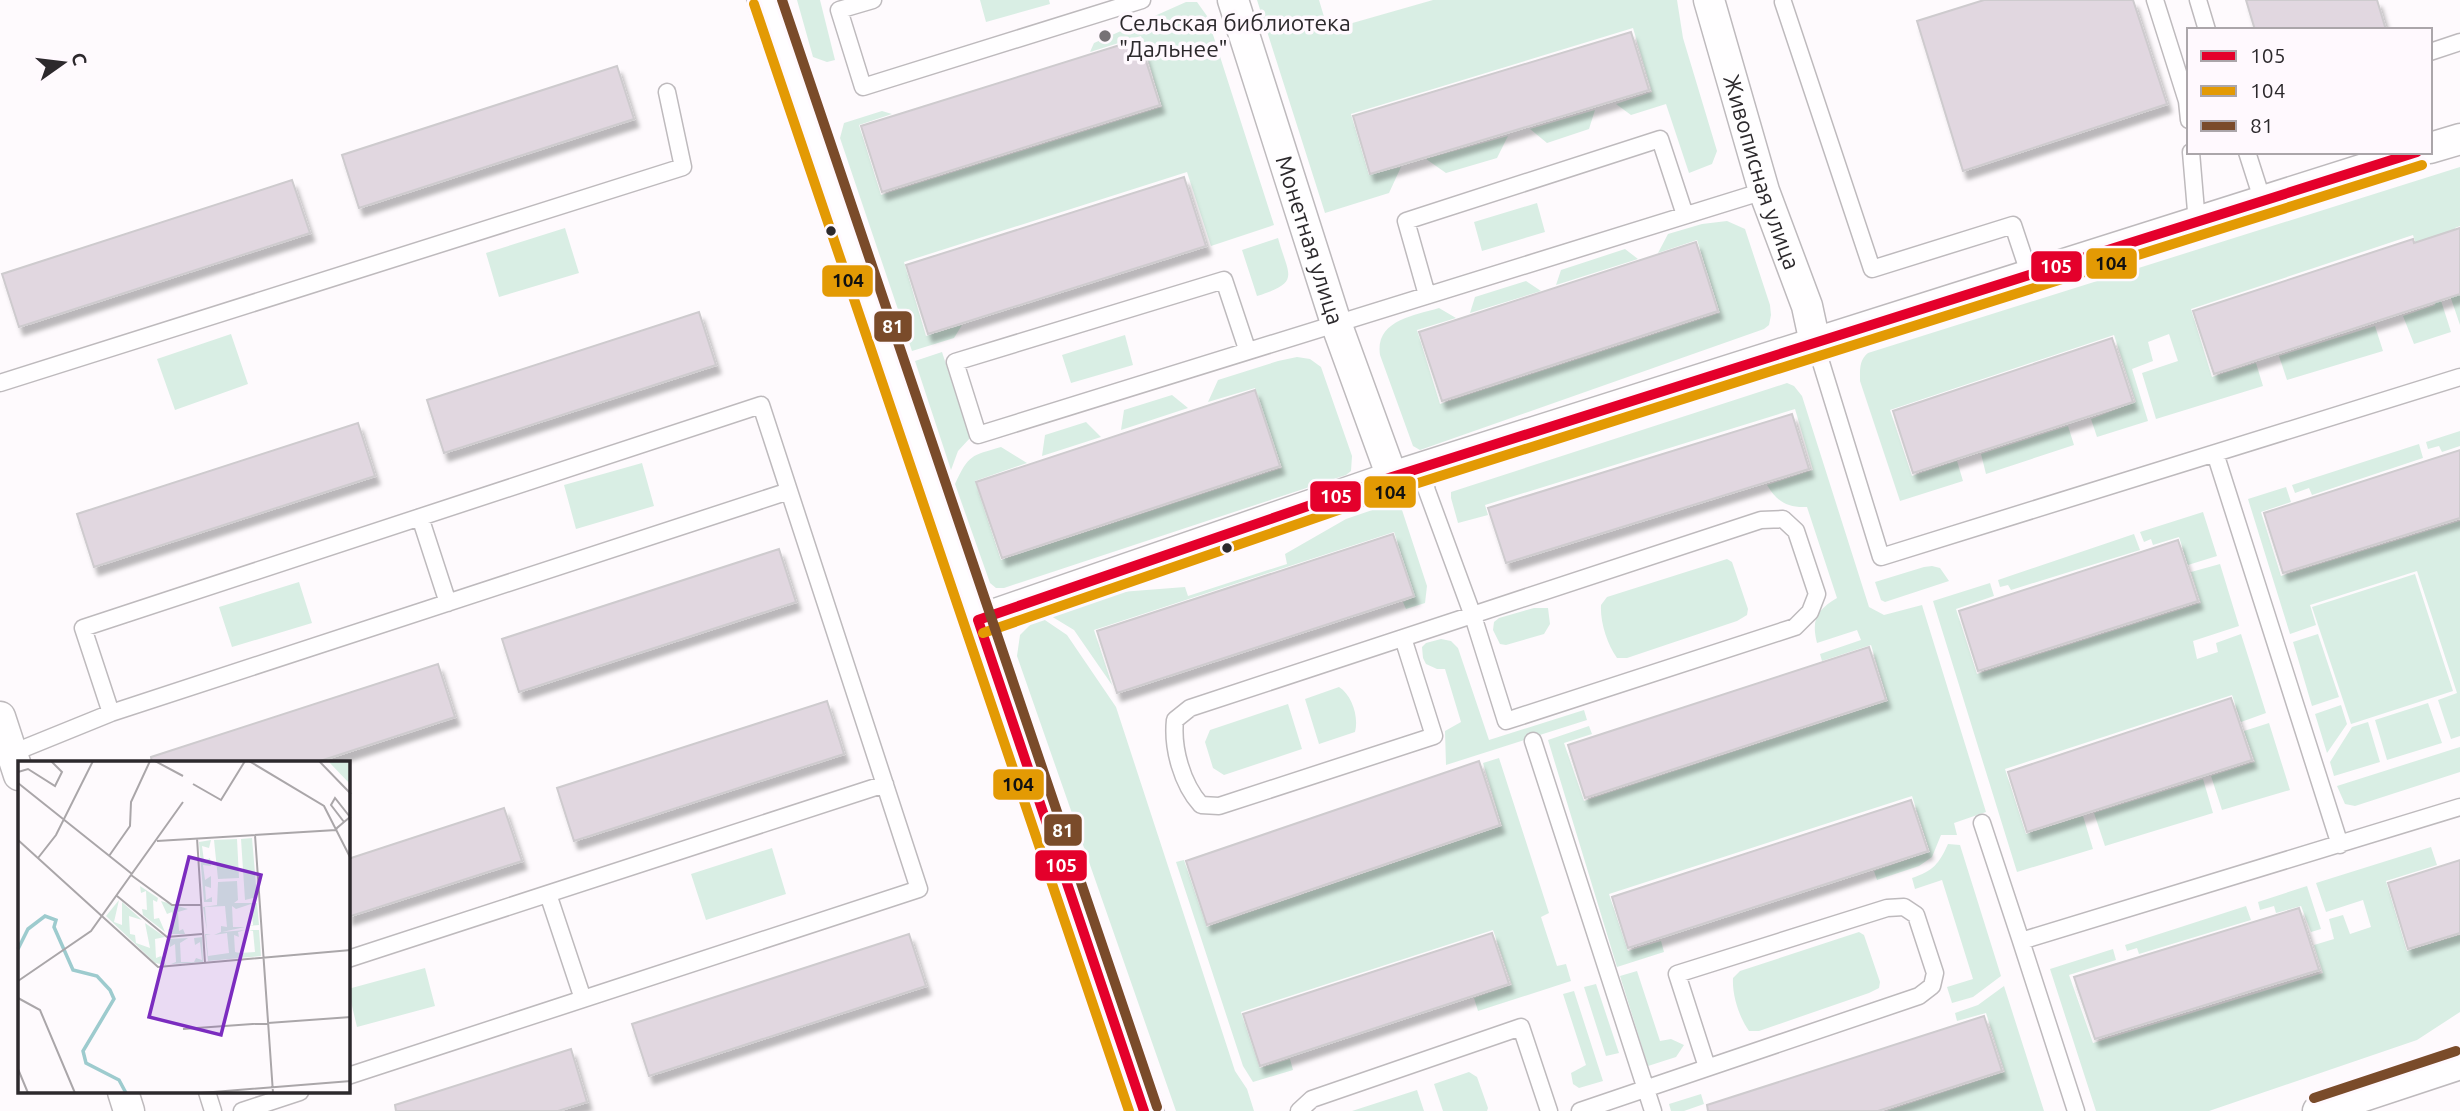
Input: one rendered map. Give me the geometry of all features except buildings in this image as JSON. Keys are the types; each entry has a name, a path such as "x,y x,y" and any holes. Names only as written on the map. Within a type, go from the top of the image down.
{"street":[{"path":"766,0 1144,1111"},
{"name":"Монетная улица","path":"1233,0 1336,323 1392,477"},
{"name":"Живописная улица","path":"1709,0 1763,191 1807,306 1815,343"},
{"path":"2432,147 2460,139"},
{"path":"978,620 1392,477 2412,154"},
{"path":"0,717 10,762"},
{"path":"2318,1111 2460,1064"},
{"path":"124,1094 129,1111"}],"lane":[{"path":"873,0 839,10 863,87 1142,0"},
{"path":"2155,0 2187,101"},
{"path":"2198,0 2206,28"},
{"path":"1783,2 1872,270 2012,225 2031,276"},
{"path":"2432,51 2460,43"},
{"path":"0,383 683,167 667,92"},
{"path":"1427,295 1406,222 1660,139 1685,215"},
{"path":"2191,154 2197,223"},
{"path":"2248,154 2263,202"},
{"path":"1247,349 1224,280 955,362 978,435 1763,191"},
{"path":"1815,343 1881,557 2460,377"},
{"path":"111,713 83,628 761,405 919,889 350,1075"},
{"path":"2215,453 2340,845"},
{"path":"1403,638 1434,736 1219,806 1201,805 1190,792 1173,738 1175,720 1190,708 1403,638 1473,616 1761,520 1783,519 1796,531 1817,594 1810,612 1795,627 1506,722 1473,616 1421,468"},
{"path":"10,762 111,713 789,491"},
{"path":"420,517 448,603"},
{"path":"1533,741 1653,1111"},
{"path":"350,958 885,784"},
{"path":"2021,941 2460,807"},
{"path":"1982,823 2076,1111"},
{"path":"548,894 583,999"},
{"path":"1580,1111 1646,1088 1707,1068 1919,996 1932,986 1935,973 1916,915 1904,907 1887,908 1677,974 1707,1068"},
{"path":"1299,1111 1312,1099 1521,1027 1549,1111"},
{"path":"208,1094 213,1111"},
{"path":"242,1111 294,1094"}],"green space":[{"path":"797,0 820,0 835,60 827,62 813,57"},
{"path":"980,0 1049,0 1050,4 986,22"},
{"path":"1257,0 1319,0 1328,30 1433,0 1677,0 1683,38 1717,151 1712,164 1689,173 1666,104 1631,115 1616,104 1652,92 1633,28 1351,114 1369,175 1401,167 1389,193 1325,213"},
{"path":"1186,2 1197,2 1207,16 1274,225 1211,246 1187,172 904,262 926,336 962,325 954,338 912,351 840,138 844,123 882,111 892,114 859,125 881,195 1162,107 1141,36 1090,52 1094,43"},
{"path":"1595,110 1589,129 1547,143 1530,129"},
{"path":"1508,136 1497,158 1446,173 1426,159"},
{"path":"2460,167 2460,226 2455,228 2460,244 2460,325 2438,260 2429,263 2451,332 2414,344 2403,316 2435,305 2413,235 2191,309 2212,377 2256,363 2263,386 2156,419 2142,373 2178,361 2169,334 2148,342 2153,361 2132,369 2148,421 2097,437 2091,419 2136,402 2114,335 1890,410 1912,476 1957,461 1963,481 1900,501 1860,381 1862,362 1868,353"},
{"path":"1537,203 1545,232 1482,251 1474,222"},
{"path":"1727,221 1745,229 1770,305 1769,325 1764,329 1420,450 1413,446 1380,355 1383,334 1389,327 1407,317 1439,308 1456,318 1417,330 1440,404 1720,313 1697,240 1658,253 1668,234 1702,224"},
{"path":"565,228 579,273 499,297 486,253"},
{"path":"1278,238 1288,270 1286,282 1257,296 1242,250"},
{"path":"1625,249 1638,259 1556,285 1561,270"},
{"path":"1526,281 1541,291 1470,313 1475,297"},
{"path":"2375,326 2383,351 2287,380 2279,356"},
{"path":"231,334 248,384 175,410 157,359"},
{"path":"1125,335 1133,365 1071,383 1062,355"},
{"path":"942,352 970,438 958,451 951,470 915,361"},
{"path":"1297,357 1310,359 1321,367 1352,456 1351,471 1346,475 1004,588 996,588 990,583 955,484 972,458 1001,447 1027,463 975,481 1001,560 1282,468 1255,388 1208,402 1218,380"},
{"path":"1787,383 1794,386 1802,396 1869,607 1884,615 1922,605 1986,812 1954,823 1957,835 1941,835 1932,857 1919,866 1877,880 1874,871 1930,852 1912,796 1609,894 1628,951 1661,941 1664,952 1617,967 1548,740 1589,726 1592,734 1564,743 1584,801 1888,701 1871,645 1822,661 1820,654 1861,640 1857,630 1817,643 1817,616 1837,598 1807,507 1784,503 1767,485 1813,470 1795,409 1485,505 1488,515 1458,523 1451,492"},
{"path":"1172,395 1188,408 1121,430 1124,410"},
{"path":"1086,422 1101,437 1042,456 1045,435"},
{"path":"2068,426 2074,445 1986,474 1981,454"},
{"path":"2460,431 2460,446 2442,452 2439,446 2428,449 2426,442"},
{"path":"2419,444 2423,458 2312,495 2309,488 2295,493 2292,485"},
{"path":"642,463 654,506 576,529 564,485"},
{"path":"2286,487 2291,502 2261,512 2281,576 2460,521 2460,736 2451,739 2438,700 2457,693 2417,571 2310,605 2316,625 2290,634 2248,499"},
{"path":"1387,505 1402,510 1427,586 1425,603 1406,609 1403,602 1415,597 1394,532 1094,630 1112,685 1074,630 1046,613 1108,593 1185,587 1188,596 1287,564 1285,554 1346,519"},
{"path":"2203,512 2217,556 2188,565 2179,537 2153,545 2151,539 2144,542 2140,532"},
{"path":"2134,534 2140,550 2011,590 2008,585 2000,587 1998,580"},
{"path":"1727,559 1732,562 1748,609 1747,615 1737,621 1627,658 1617,658 1603,626 1601,605 1607,597"},
{"path":"2220,564 2239,626 2193,641 2197,659 2218,652 2216,643 2241,634 2266,713 2241,722 2232,695 2005,769 2026,834 2083,816 2093,849 2017,872 1933,601 1990,583 1994,596 1956,609 1977,674 2201,603 2191,572"},
{"path":"1932,566 1940,568 1949,581 1885,602 1881,600 1875,582"},
{"path":"2415,574 2453,691 2351,724 2312,607"},
{"path":"299,582 312,623 232,647 219,607"},
{"path":"1534,608 1548,608 1550,624 1544,634 1506,645 1500,644 1493,630 1494,622 1499,618"},
{"path":"1039,616 1067,635 1116,707 1235,1071 1247,1089 1254,1111 1176,1111 1017,656 1020,635"},
{"path":"2318,634 2339,697 2312,706 2293,642"},
{"path":"1441,639 1451,641 1458,648 1489,740 1584,710 1587,720 1446,765 1445,731 1461,722 1445,669 1426,664 1422,647 1426,643"},
{"path":"1339,687 1348,695 1353,707 1355,732 1319,744 1305,699"},
{"path":"2428,703 2442,743 2387,760 2375,720"},
{"path":"1288,704 1302,749 1224,775 1213,768 1205,742 1210,730"},
{"path":"2341,705 2347,724 2327,753 2315,714"},
{"path":"2368,722 2380,762 2334,776 2330,762 2352,727"},
{"path":"2269,723 2290,790 2222,810 2211,776 2255,762 2244,731"},
{"path":"2460,747 2460,772 2355,806 2345,804 2337,786"},
{"path":"1499,758 1549,913 1541,917 1557,966 1566,964 1571,981 1478,1011 1474,998 1512,985 1493,930 1241,1012 1260,1068 1290,1059 1293,1070 1253,1082 1243,1066 1176,862 1184,860 1207,927 1502,826 1483,763"},
{"path":"2203,779 2213,813 2105,846 2094,813"},
{"path":"1948,844 1960,845 2001,976 1973,997 1952,1003 1947,987 1973,979 1942,880 1915,889 1912,878 1935,866"},
{"path":"2431,847 2437,865 2386,881 2407,951 2460,935 2460,1012 2417,1040 2209,1111 2096,1111 2050,969 2113,949 2116,960 2069,975 2093,1043 2323,973 2314,945 2334,939 2329,919 2343,915 2350,934 2371,927 2363,900 2326,912 2316,883"},
{"path":"772,848 786,894 706,920 691,874"},
{"path":"2307,886 2321,929 2311,932 2301,906 2276,913 2274,906 2260,910 2258,902"},
{"path":"2246,906 2251,920 2139,954 2137,948 2127,951 2125,945"},
{"path":"1859,932 1864,935 1880,982 1879,988 1759,1031 1749,1031 1735,999 1733,978 1740,971"},
{"path":"425,968 435,1006 357,1027 350,988"},
{"path":"1637,971 1660,1041 1671,1039 1684,1045 1676,1057 1648,1066 1620,976"},
{"path":"1596,984 1619,1053 1606,1056 1584,987"},
{"path":"2004,986 2044,1111 1887,1111 2005,1072 1986,1013 1957,1021 1955,1013 1978,1005"},
{"path":"1574,991 1603,1081 1579,1088 1573,1084 1571,1073 1586,1065 1563,994"},
{"path":"1469,1072 1477,1077 1487,1111 1443,1111 1434,1084"},
{"path":"1417,1090 1424,1111 1352,1111"},
{"path":"1701,1094 1704,1104 1684,1111 1671,1111 1669,1104"}],"transit line":[{"name":"81","path":"782,0 1157,1107"},
{"name":"104","path":"754,4 1129,1111"},
{"name":"105","path":"978,620 1392,477 2411,154"},
{"name":"104","path":"983,633 1396,490 2422,165"},
{"name":"105","path":"978,620 1144,1111"},
{"name":"81","path":"2314,1098 2456,1051"}],"place":[{"name":"Сельская библиотека \"Дальнее\"","path":"1105,36"}]}
